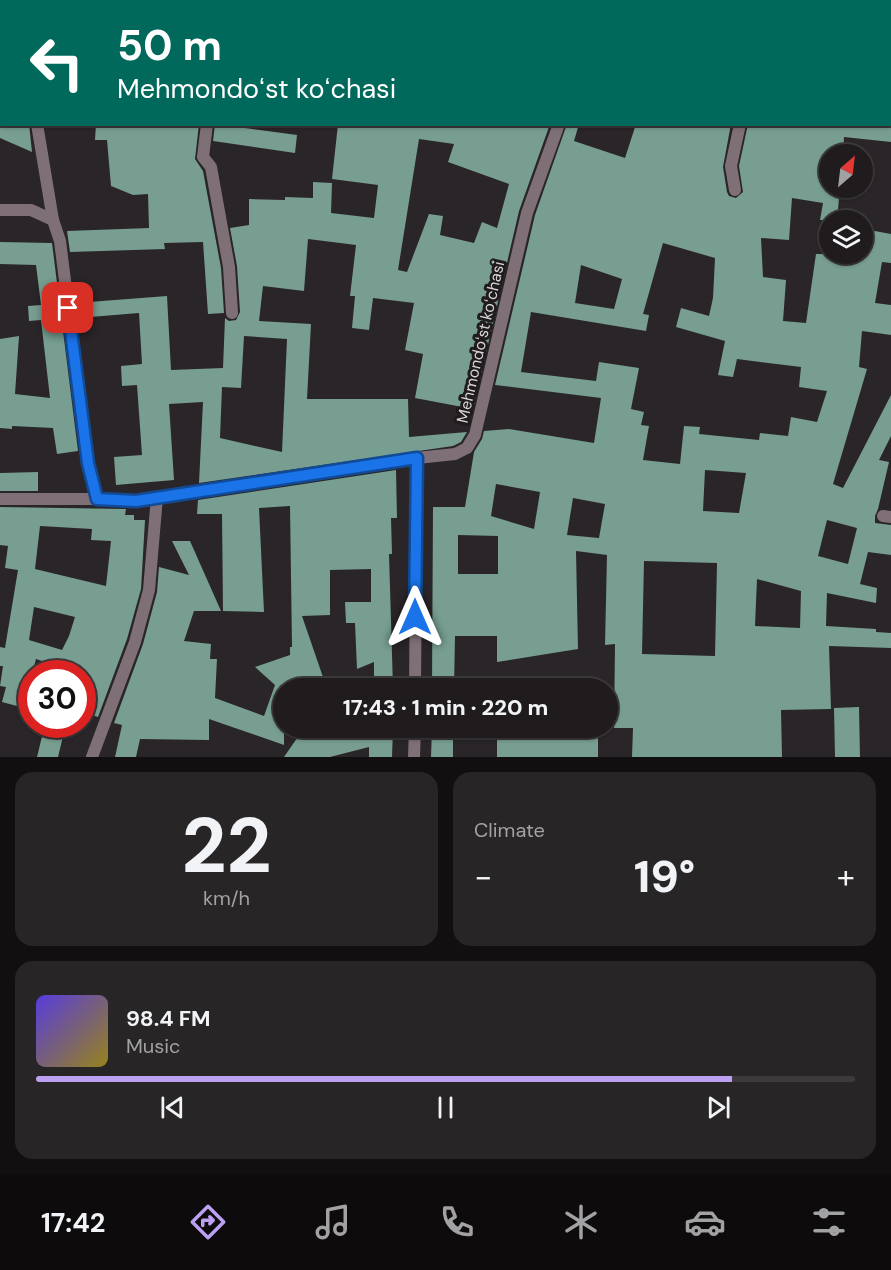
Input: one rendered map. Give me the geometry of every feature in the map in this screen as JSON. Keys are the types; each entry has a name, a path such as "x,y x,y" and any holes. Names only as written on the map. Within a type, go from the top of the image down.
{"street":[{"path":"38,126 53,220 60,241 88,463 97,499"},
{"path":"207,126 203,157 211,167 229,267 232,313"},
{"name":"Mehmondoʻst koʻchasi","path":"0,499 136,501 455,454 466,448 475,435 527,213 558,126"},
{"path":"735,190 731,166 740,126"},
{"path":"0,210 31,210 53,220"},
{"path":"415,678 417,458"},
{"path":"92,757 135,642 149,590 157,497"},
{"path":"414,738 414,757"}],"building":[{"path":"0,126 29,126 32,152 0,138"},
{"path":"96,126 199,126 195,159 203,171 221,268 224,313 208,314 203,242 164,243 165,249 70,252 67,231 149,228 148,194 133,195 111,186 107,140 95,140"},
{"path":"215,126 297,135 295,153 213,141"},
{"path":"338,126 549,126 519,211 473,409 415,398 423,354 405,350 414,303 373,298 369,330 352,328 355,296 350,296 356,245 308,239 304,291 263,286 259,321 311,324 307,399 408,399 409,437 467,432 461,442 453,446 199,483 203,402 169,404 174,480 116,485 114,457 142,455 137,385 122,386 121,366 142,364 139,313 78,318 76,303 167,296 171,370 223,368 225,318 229,321 236,320 240,312 237,266 230,228 249,225 249,199 313,198 313,182 332,183 331,213 374,218 378,185 332,179","holes":["419,139 454,144 448,162 509,184 497,228 482,222 474,243 440,235 443,216 429,214 407,272 398,270","244,336 287,339 282,452 220,438 222,387 241,388"]},
{"path":"566,126 578,126 574,141 625,158 635,126 731,126 723,167 727,192 729,196 736,198 743,192 739,166 748,126 891,126 891,142 844,137 844,144 819,144 819,198 839,198 838,210 822,210 823,203 792,198 789,240 761,238 763,277 786,280 783,321 806,323 816,254 819,254 819,264 873,264 873,231 891,234 891,263 882,262 875,303 891,305 891,335 862,331 859,367 867,369 833,484 843,488 891,395 891,436 879,460 889,462 875,523 891,525 891,555 868,552 860,584 877,588 876,603 827,593 826,626 876,629 876,632 891,633 891,648 829,646 831,709 781,710 782,757 632,757 633,728 618,728 615,644 605,645 607,555 576,551 578,649 497,662 497,636 455,636 454,678 432,678 433,507 465,507 474,452 484,431 509,429 594,443 601,398 495,385 535,215","holes":["663,243 715,258 713,298 709,316 681,308 676,327 725,341 718,375 733,377 737,359 801,367 799,387 827,391 817,422 791,417 788,436 760,433 759,440 699,434 700,427 684,426 680,464 643,460 649,426 641,425 644,412 631,409 639,368 599,362 596,381 521,372 531,312 646,331 649,315 643,314","581,265 622,279 614,309 575,303","705,470 746,473 739,513 703,511","496,484 540,492 534,529 491,516","573,498 605,504 599,538 567,535","827,520 857,528 848,564 818,556","458,535 498,536 498,574 458,574","644,561 717,563 715,656 642,654","757,579 801,591 800,628 755,626"]},
{"path":"0,242 52,243 78,451 57,454 53,428 12,426 12,429 0,428 0,339 19,336 15,394 50,398 41,320 29,321 28,306 41,305 36,265 0,264"},
{"path":"396,470 397,518 391,518 392,554 389,554 393,678 374,678 374,662 357,669 355,623 346,623 345,602 371,602 371,569 330,570 330,615 302,616 323,678 273,678 273,683 255,667 290,655 290,647 292,647 290,506 259,508 264,612 223,611 222,514 197,514 198,500"},
{"path":"38,472 38,491 0,491 0,473"},
{"path":"0,507 126,509 125,515 134,515 134,520 145,520 141,589 127,639 98,717 96,716 96,660 18,660 18,706 2,702 6,687 0,686 3,666 0,666 0,647 5,648 18,570 5,568 8,546 0,545","holes":["40,526 92,529 91,540 111,541 106,586 35,569","34,607 75,617 62,650 29,640"]},
{"path":"172,541 190,541 221,611 194,611 184,641 211,644 210,659 217,659 215,698 264,716 273,691 273,738 284,738 284,745 209,719 209,740 140,739 136,757 115,757 122,725 114,723 143,644 157,592 159,567 189,575"},
{"path":"859,707 860,757 835,757 834,708"},
{"path":"42,738 63,738 58,757 37,757"},
{"path":"297,738 393,738 392,757 369,757 369,747 330,757 284,757"},
{"path":"432,738 453,738 453,757 431,757"},
{"path":"497,738 598,738 598,757 497,757"}],"route":[{"path":"68,308 88,463 97,499 136,501 417,458 415,617"}]}
